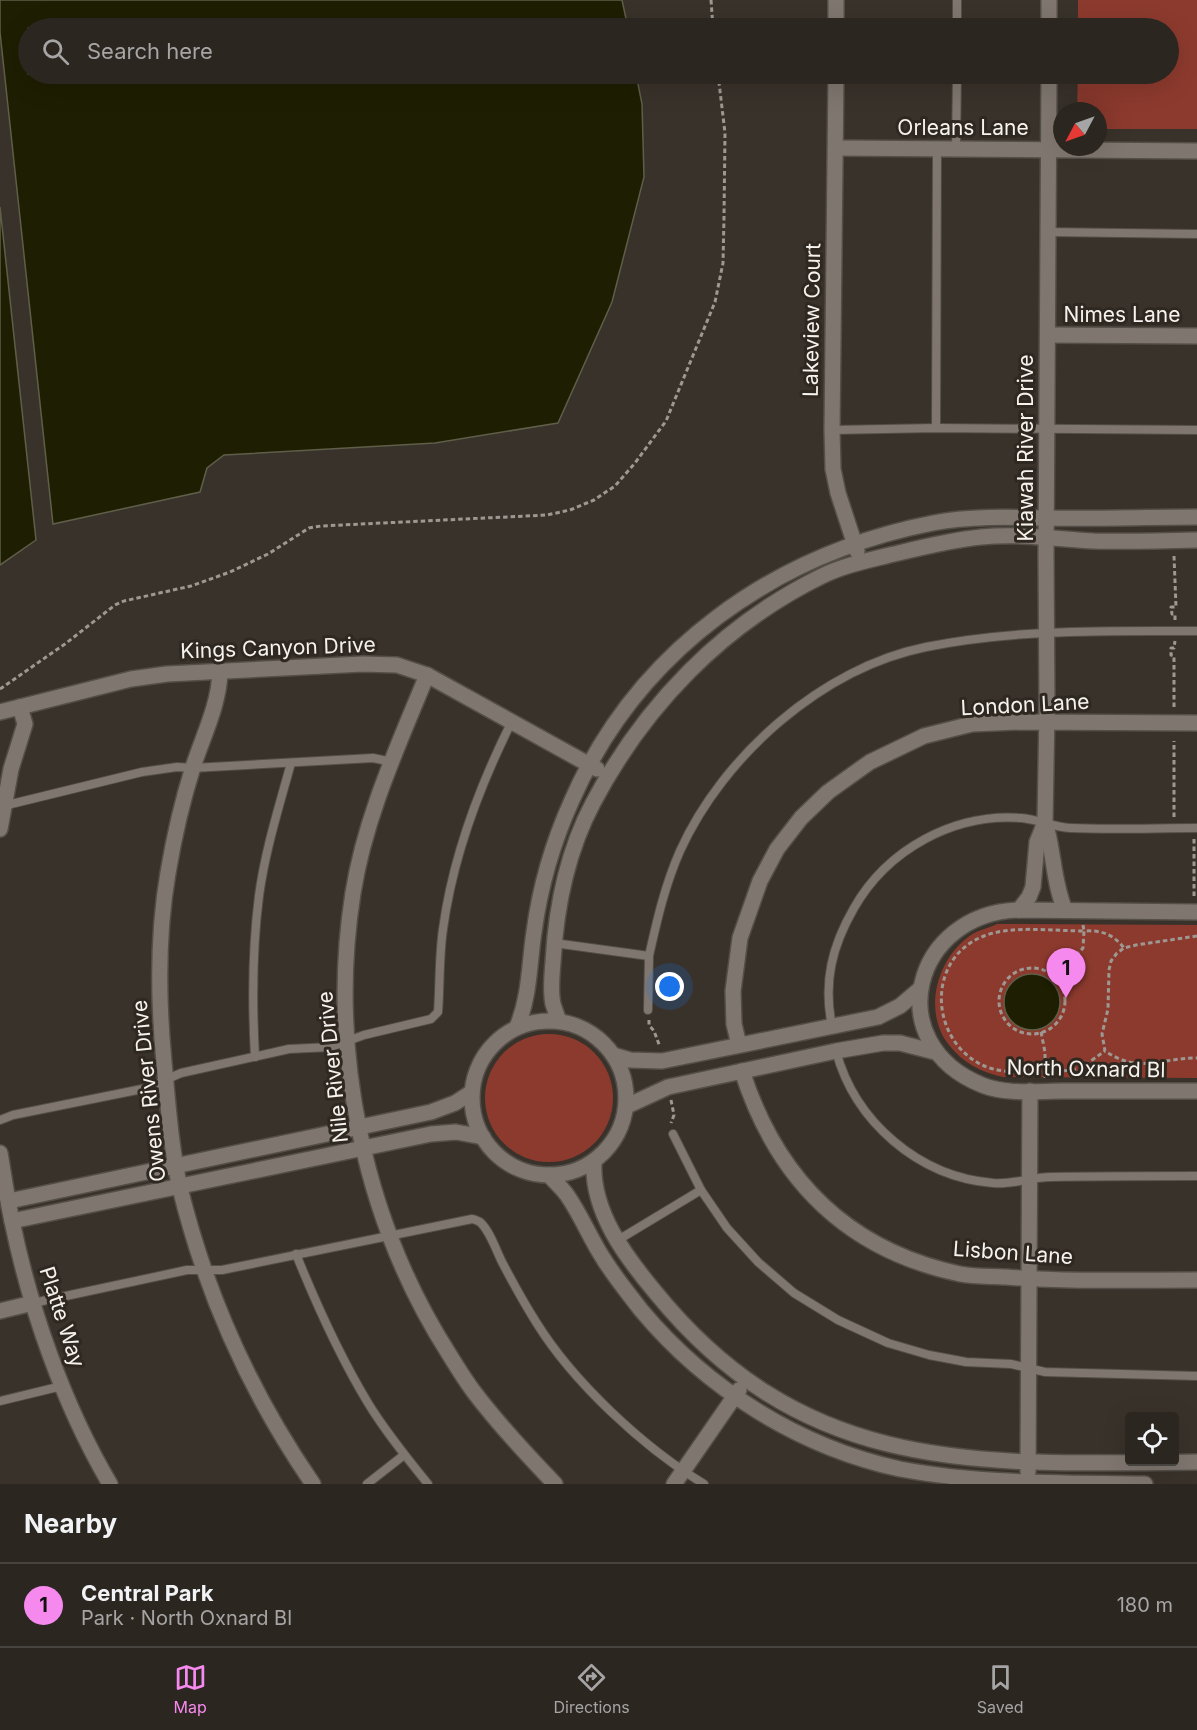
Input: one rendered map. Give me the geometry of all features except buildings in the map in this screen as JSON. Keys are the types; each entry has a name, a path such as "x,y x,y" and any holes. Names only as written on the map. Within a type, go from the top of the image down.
{"street":[{"path":"836,0 836,18"},
{"path":"1049,0 1049,18"},
{"name":"Lakeview Court","path":"836,84 833,469 838,493 861,562"},
{"name":"Kiawah River Drive","path":"1049,84 1045,822 1051,843 1057,891 1065,910"},
{"name":"Orleans Lane","path":"836,148 1197,151"},
{"name":"Nimes Lane","path":"1048,335 1197,336"},
{"path":"517,1027 527,999 534,932 547,870 571,801 589,765 637,694 662,665 698,632 738,601 811,560 855,543 935,523 1023,517 1197,517"},
{"path":"559,1022 553,1003 551,982 554,943 571,855 585,819 625,747 678,681 713,648 775,602 824,575 861,562 942,543 982,537 1020,536 1098,541 1197,540"},
{"name":"Kings Canyon Drive","path":"0,712 131,679 167,674 363,664 397,665 427,675 608,775"},
{"name":"Owens River Drive","path":"220,672 219,691 176,826 167,876 160,939 159,1006 165,1080 180,1187 204,1270 229,1336 257,1393 292,1454 313,1484"},
{"name":"Nile River Drive","path":"427,675 368,827 353,892 345,976 348,1041 358,1128 377,1201 410,1286 473,1391 518,1445 555,1484"},
{"path":"0,829 2,806 25,724 20,707"},
{"name":"London Lane","path":"739,1045 734,1024 733,991 740,938 760,881 777,849 801,818 828,792 870,762 924,736 972,724 1197,723"},
{"name":"Kiawah River Drive","path":"1020,910 1033,887 1037,842 1045,822"},
{"name":"North Oxnard Bl","path":"1197,912 1004,910 982,917 951,934 936,951 927,967 920,989 924,1024 935,1052 964,1076 984,1086 1000,1090 1030,1091 1197,1091"},
{"path":"613,1055 630,1060 662,1060 832,1026 885,1014 900,1006 920,989"},
{"path":"538,1021 559,1022 580,1027 599,1039 613,1055 622,1073 627,1106 621,1127 610,1146 594,1161 580,1169 549,1175 523,1170 500,1157 483,1137 476,1122 472,1092 477,1072 486,1053 500,1038 517,1027 538,1021"},
{"path":"627,1106 668,1087 836,1051 892,1043 912,1045 935,1052"},
{"name":"Lisbon Lane","path":"742,1071 764,1128 780,1156 799,1181 827,1210 858,1233 911,1261 963,1274 1029,1280 1197,1280"},
{"path":"1029,1484 1030,1091"},
{"path":"9,1201 437,1110 455,1103 472,1092"},
{"path":"12,1221 436,1133 456,1132 483,1137"},
{"name":"Platte Way","path":"0,1153 12,1221 33,1303 62,1386 110,1484"},
{"path":"594,1161 594,1185 599,1204 638,1271 676,1318 746,1380 803,1414 874,1442 956,1457 1028,1462 1197,1462"},
{"path":"549,1175 566,1193 605,1261 642,1311 672,1343 735,1396 815,1442 855,1457 901,1469 930,1473 1029,1484 1145,1484"},
{"path":"0,1311 33,1303"},
{"path":"679,1478 746,1380"}],"lane":[{"path":"957,0 957,18"},
{"path":"956,149 957,84"},
{"path":"936,428 937,149"},
{"path":"1047,232 1197,234"},
{"path":"832,430 936,428 1197,430"},
{"path":"648,1010 649,956 662,898 680,852 701,811 721,782 753,744 794,709 839,680 880,661 923,647 972,639 1068,630 1197,631"},
{"path":"0,1120 13,1115 147,1088 182,1073 289,1049 331,1047 364,1035 431,1019 438,1012 442,931 453,871 469,818 487,772 512,721"},
{"path":"2,806 142,772 177,767 373,758 392,762"},
{"path":"255,1057 252,1005 253,962 259,895 267,849 291,763"},
{"path":"832,1026 827,1004 829,976 839,934 860,897 879,873 904,852 928,837 950,827 983,819 1021,818 1066,828 1196,828"},
{"path":"554,943 649,956"},
{"path":"836,1051 842,1072 854,1096 874,1123 892,1141 938,1170 965,1179 993,1183 1013,1183 1046,1177 1197,1176"},
{"path":"673,1134 701,1190 727,1228 758,1262 794,1293 838,1320 888,1343 929,1355 966,1362 1011,1364 1044,1372 1197,1376"},
{"path":"618,1240 701,1190"},
{"path":"33,1303 187,1270 222,1270 472,1219 479,1221 538,1325 570,1367 679,1478 704,1484"},
{"path":"296,1254 314,1299 369,1405 404,1455 428,1484"},
{"path":"0,1401 62,1386"},
{"path":"367,1484 404,1455"}],"path":[{"path":"711,0 712,18"},
{"path":"0,689 65,644 115,605 191,586 230,572 268,554 309,528 547,515 570,510 594,500 615,486 666,421 715,302 723,263 725,133 719,84"},
{"path":"1174,556 1176,607 1171,607 1172,614 1175,614 1175,624"},
{"path":"1174,707 1174,656 1171,656 1171,648 1174,648 1175,638"},
{"path":"1174,741 1174,828"},
{"path":"1194,896 1196,828"},
{"path":"1056,978 1083,948 1083,919"},
{"path":"1105,1051 1082,1067 1060,1071 999,1070 984,1066 962,1051 945,1027 941,999 945,979 953,959 971,942 982,936 1006,930 1095,930 1106,933 1124,948"},
{"path":"1105,1051 1102,1034 1108,1009 1111,961 1124,948 1197,936"},
{"path":"1027,968 1037,968 1056,978 1065,998 1064,1010 1059,1020 1052,1028 1041,1032 1031,1034 1020,1032 1004,1018 1000,1008 999,997 1008,978 1027,968"},
{"path":"648,1010 649,1025 660,1047"},
{"path":"1041,1032 1045,1052 1045,1084"},
{"path":"1105,1051 1133,1064 1197,1058"},
{"path":"670,1099 674,1115 671,1122 673,1134"}],"shaded area":[{"path":"0,0 622,0 626,18 18,18 18,84 638,84 642,104 644,177 612,302 558,423 435,443 224,455 207,468 200,492 53,524 0,32"},
{"path":"1078,0 1197,0 1197,129 1107,129 1107,102 1077,102 1078,84 1179,84 1179,18 1078,18"},
{"path":"0,207 36,540 0,565"},
{"path":"997,924 1197,925 1197,1078 1003,1077 966,1062 949,1045 941,1031 936,1017 937,986 949,957 959,945 974,933"},
{"path":"1032,974 1043,976 1052,982 1058,991 1060,1002 1058,1013 1052,1022 1043,1028 1032,1030 1021,1028 1012,1022 1006,1013 1004,1002 1006,991 1012,982 1021,976"},
{"path":"549,1034 574,1038 595,1052 609,1073 613,1098 609,1123 595,1144 574,1158 549,1162 524,1158 503,1144 489,1123 485,1098 489,1073 503,1052 524,1038"}],"place":[{"name":"Central Park","path":"1066,998"}]}
